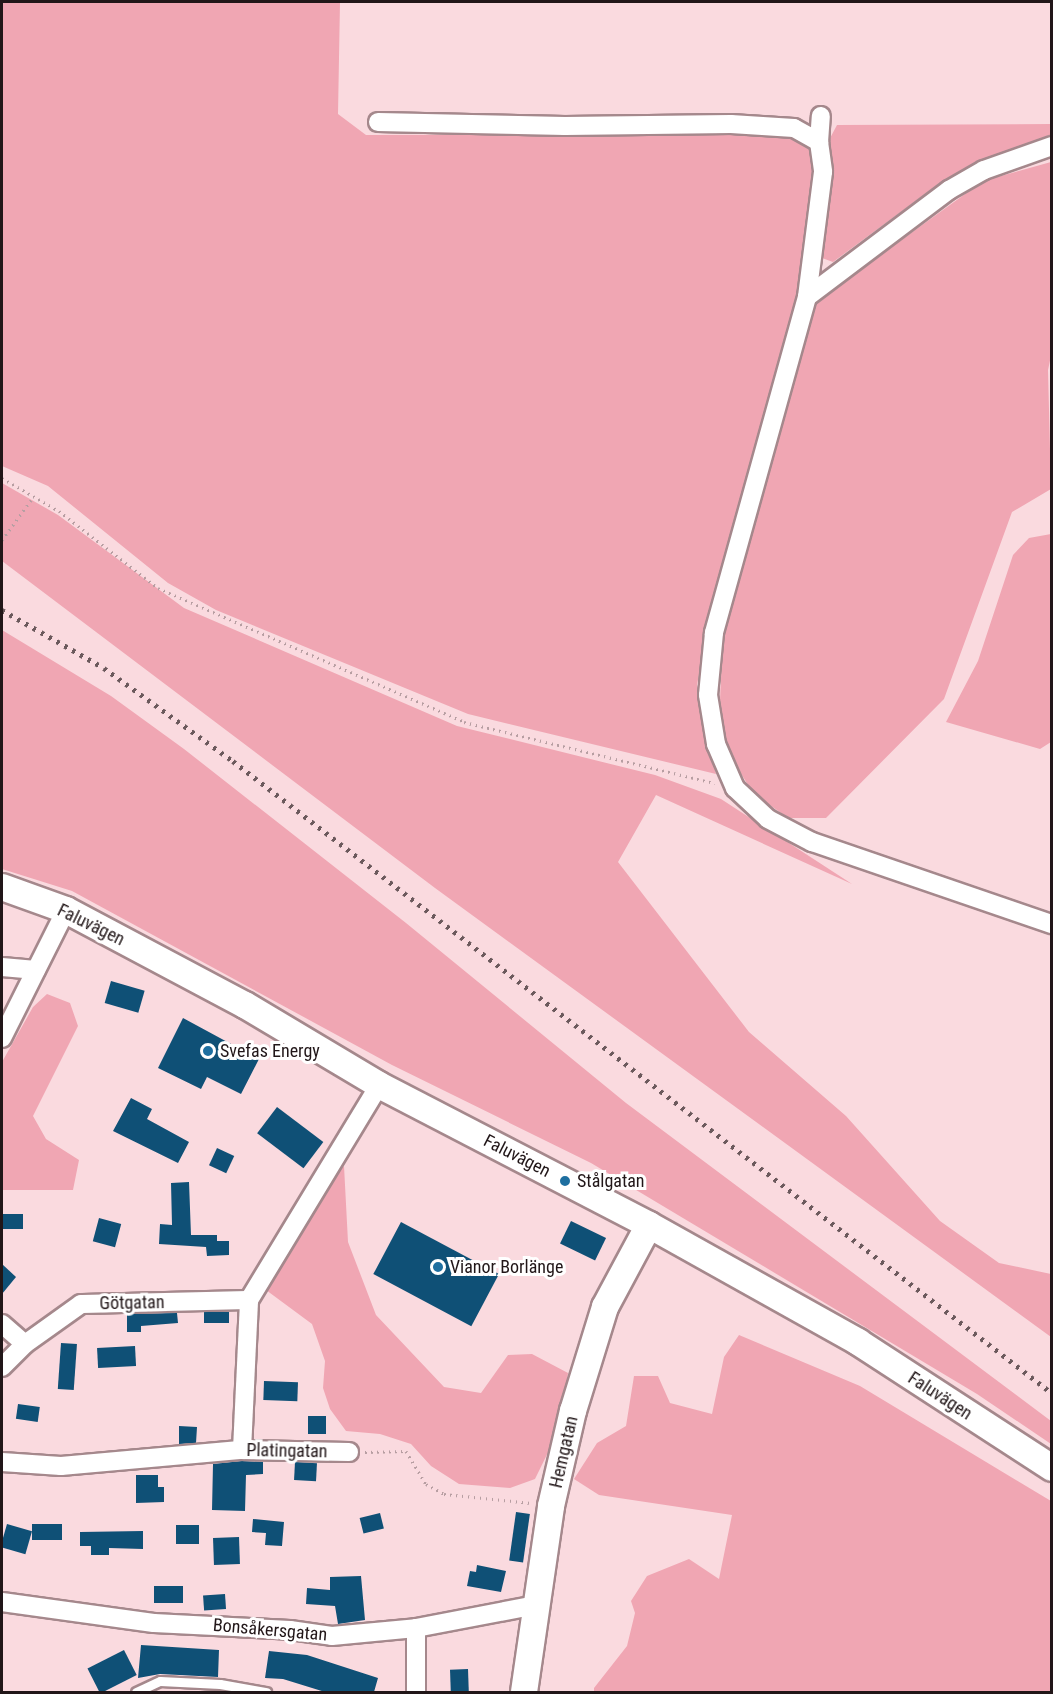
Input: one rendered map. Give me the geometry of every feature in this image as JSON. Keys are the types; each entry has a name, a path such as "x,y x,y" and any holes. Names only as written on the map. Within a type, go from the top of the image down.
{"street":[{"path":"821,116 819,142 823,172 807,297 714,633 708,695 716,744 735,788 768,819 812,842 1052,924"},
{"path":"378,122 565,126 731,124 794,128 819,142"},
{"path":"807,297 949,190 984,170 1052,146"},
{"name":"Faluvägen","path":"2,887 66,910 245,1005 379,1085 649,1225 858,1342 1052,1468"},
{"path":"2,1038 66,910"},
{"path":"2,967 36,970"},
{"path":"242,1450 249,1300 379,1085"},
{"name":"Hemgatan","path":"524,1692 552,1506 573,1411 605,1307 649,1225"},
{"name":"Götgatan","path":"2,1367 25,1344 81,1304 249,1300"},
{"path":"2,1324 25,1344"},
{"name":"Platingatan","path":"2,1462 61,1466 242,1450 349,1452"},
{"name":"Bonsåkersgatan","path":"2,1602 154,1623 290,1629 332,1636 416,1628 537,1605"},
{"path":"416,1628 416,1692"}],"lane":[{"path":"136,1692 160,1681 220,1684 266,1692"}],"path":[{"path":"2,478 34,496 158,588 464,722 735,788"},
{"path":"2,540 34,496"},
{"name":"Platingatan","path":"349,1452 406,1451 426,1484 444,1494 552,1506"}],"shaded area":[{"path":"2,2 340,2 338,114 366,135 783,134 810,148 816,183 797,298 708,625 697,685 716,774 468,714 216,610 168,583 48,486 2,466"},
{"path":"1051,124 1051,138 944,180 833,262 822,258 832,175 828,142 837,125"},
{"path":"1051,162 1052,351 1048,370 1051,489 1012,512 944,699 826,818 788,818 753,793 727,751 720,700 723,633 813,304 983,181"},
{"path":"2,483 58,515 184,608 457,726 655,775 721,799 852,884 656,795 618,862 749,1032 846,1116 940,1221 999,1263 1051,1274 1051,1337 435,888 2,561"},
{"path":"1051,534 1051,742 1040,749 946,722 978,661 1013,555 1029,538"},
{"path":"2,630 111,696 184,749 406,923 626,1103 1051,1421 1051,1444 977,1394 591,1163 392,1065 72,891 2,869"},
{"path":"47,994 70,1003 78,1026 33,1116 46,1139 79,1160 73,1190 2,1190 2,1062 33,1007"},
{"path":"344,1166 348,1242 376,1315 444,1387 481,1393 508,1355 532,1354 568,1373 561,1426 535,1479 510,1488 459,1484 431,1466 411,1444 380,1434 346,1431 330,1409 323,1388 325,1361 312,1324 266,1290 326,1184"},
{"path":"739,1335 860,1386 1051,1501 1051,1692 594,1692 594,1688 627,1646 635,1613 631,1601 647,1576 689,1559 719,1579 732,1515 599,1495 574,1479 597,1443 626,1426 634,1376 658,1376 670,1403 712,1414 724,1357"}],"building":[{"path":"111,981 145,991 138,1013 105,1003"},
{"path":"183,1018 259,1059 241,1094 207,1077 201,1089 158,1068"},
{"path":"131,1098 152,1109 147,1119 189,1142 178,1163 113,1131"},
{"path":"277,1107 323,1142 303,1168 257,1133"},
{"path":"217,1148 234,1156 226,1173 209,1165"},
{"path":"189,1182 191,1235 217,1235 217,1241 229,1241 229,1255 207,1256 206,1247 159,1244 160,1224 172,1225 171,1183"},
{"path":"2,1214 23,1214 23,1229 2,1229"},
{"path":"99,1218 121,1224 115,1247 93,1241"},
{"path":"571,1221 606,1238 595,1261 560,1243"},
{"path":"401,1222 499,1274 471,1326 373,1274"},
{"path":"2,1264 16,1277 2,1294"},
{"path":"204,1312 229,1312 229,1323 204,1323"},
{"path":"177,1313 178,1323 141,1326 141,1332 127,1332 127,1314"},
{"path":"61,1343 77,1344 74,1390 58,1389"},
{"path":"135,1346 136,1366 98,1368 97,1348"},
{"path":"264,1381 298,1382 297,1401 263,1400"},
{"path":"18,1404 40,1407 38,1422 16,1419"},
{"path":"308,1416 326,1416 326,1434 308,1434"},
{"path":"179,1426 197,1427 196,1443 179,1444"},
{"path":"242,1461 263,1462 263,1474 246,1475 245,1511 212,1510 213,1464"},
{"path":"295,1462 317,1463 316,1481 294,1480"},
{"path":"136,1475 158,1475 158,1487 164,1487 164,1502 136,1503"},
{"path":"516,1512 530,1514 523,1562 509,1561"},
{"path":"380,1513 384,1529 363,1534 360,1518"},
{"path":"253,1519 284,1522 282,1546 265,1545 266,1533 252,1532"},
{"path":"7,1524 32,1531 25,1554 2,1548"},
{"path":"32,1524 62,1524 62,1540 32,1540"},
{"path":"176,1525 199,1525 199,1544 176,1544"},
{"path":"143,1531 143,1549 109,1548 109,1555 91,1555 91,1546 80,1546 80,1532"},
{"path":"239,1537 240,1564 214,1565 213,1538"},
{"path":"477,1565 506,1571 501,1592 467,1586 470,1571 476,1572"},
{"path":"361,1576 365,1620 338,1624 335,1606 306,1604 307,1588 330,1590 330,1577"},
{"path":"154,1586 183,1586 183,1603 154,1603"},
{"path":"225,1594 226,1609 204,1610 203,1596"},
{"path":"141,1645 219,1650 218,1677 160,1674 138,1678"},
{"path":"124,1650 137,1675 99,1692 87,1669"},
{"path":"269,1651 307,1655 378,1678 374,1692 325,1692 283,1679 265,1678"},
{"path":"468,1669 469,1692 451,1692 450,1670"}],"railway":[{"path":"2,610 104,668 233,761 1052,1393"}],"place":[{"name":"Svefas Energy","path":"208,1051"},
{"name":"Stålgatan","path":"565,1181"},
{"name":"Vianor Borlänge","path":"438,1267"}]}
